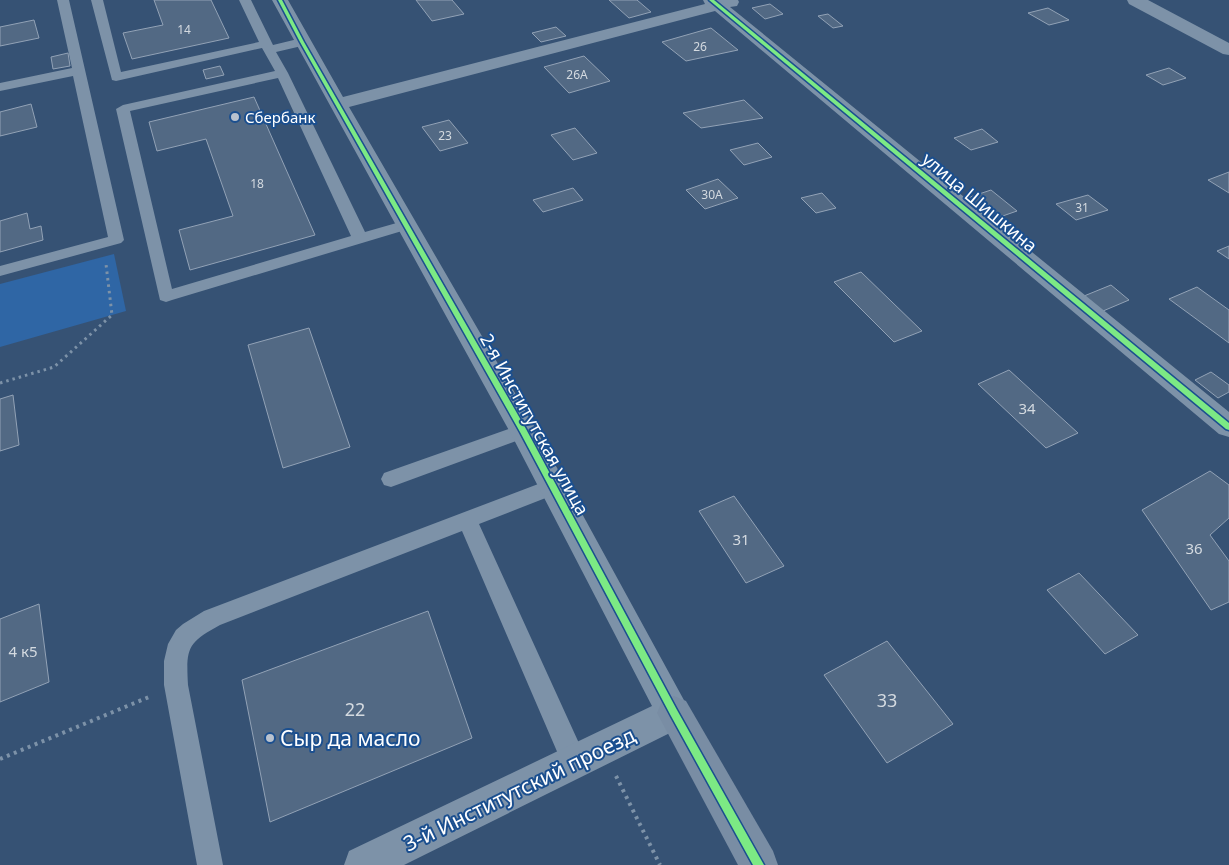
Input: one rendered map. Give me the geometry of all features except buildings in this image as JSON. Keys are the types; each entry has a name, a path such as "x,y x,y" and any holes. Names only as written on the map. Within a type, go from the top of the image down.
{"street":[{"name":"2-я Институтская улица","path":"280,0 554,486 674,713 759,865"},
{"path":"338,104 714,2 739,0"},
{"path":"1135,0 1229,50"},
{"name":"улица Шишкина","path":"714,2 1229,427"},
{"name":"3-й Институтский проезд","path":"363,865 674,713"}],"lane":[{"path":"0,271 116,240 63,0"},
{"path":"97,0 116,77 302,42"},
{"path":"245,0 282,73 360,239"},
{"path":"0,87 78,71"},
{"path":"282,73 123,109 166,296 406,225"},
{"path":"391,479 523,431"},
{"path":"210,865 176,686 174,656 183,637 194,627 554,486"},
{"path":"467,520 588,755"}],"path":[{"path":"0,384 54,367 112,315 103,243"},
{"path":"0,759 176,686"},
{"path":"588,755 660,865"}],"shaded area":[{"path":"114,254 126,311 0,347 0,284"}],"cycle path":[{"path":"280,0 523,431 674,713 759,865"},
{"path":"711,0 1229,427"}],"place":[{"name":"Сбербанк","path":"235,117"},
{"name":"Сыр да масло","path":"270,738"}]}
